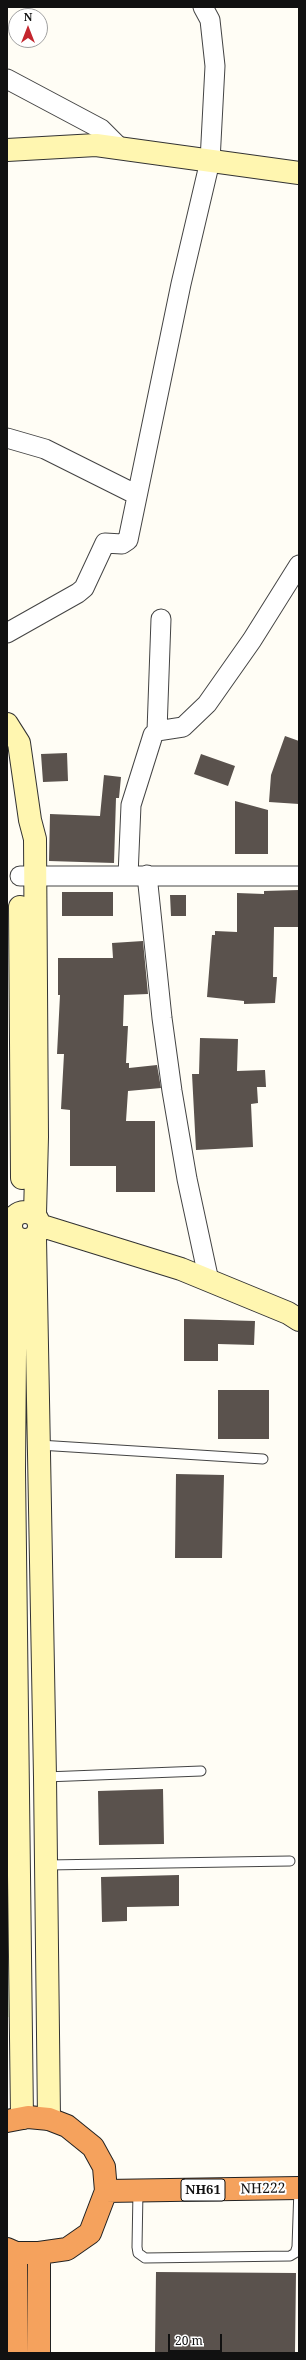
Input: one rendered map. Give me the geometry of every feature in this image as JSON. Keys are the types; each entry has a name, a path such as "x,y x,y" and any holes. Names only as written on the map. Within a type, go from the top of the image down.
{"highway":[{"path":"15,2120 49,2120 66,2126 93,2147 104,2167 106,2191 90,2233 67,2248 39,2253 11,2251 17,2353"},
{"name":"NH222","path":"106,2191 299,2188"},
{"path":"39,2253 39,2353"}],"street":[{"path":"7,634 84,588 106,543 122,544 128,540 181,284 210,161 215,66 210,20 203,7"},
{"path":"7,79 101,129 110,136 121,149"},
{"path":"7,150 96,145 299,173"},
{"path":"7,438 45,448 137,496"},
{"path":"128,876 131,805 153,735 157,731 183,727 207,704 252,640 299,565"},
{"path":"157,731 161,620"},
{"path":"7,724 19,743 30,820 22,840 28,876 24,1225 14,1470 20,1796 15,2120"},
{"path":"28,876 299,876"},
{"path":"147,876 162,1018 172,1091 187,1179 209,1281"},
{"path":"24,1225 181,1269 288,1313 299,1320"},
{"path":"24,1225 39,1445 47,1865 49,2120"},
{"path":"20,1796 45,1786"}],"lane":[{"path":"39,1445 263,1459"},
{"path":"45,1786 201,1771"},
{"path":"47,1865 290,1861"},
{"path":"138,2191 137,2247 138,2253 145,2258 290,2256 295,2253 298,2247 299,2188"}],"green space":[{"path":"7,1843 9,2017 7,2017"}],"building":[{"path":"285,736 299,741 299,804 269,802 271,775"},
{"path":"67,753 68,781 43,782 41,754"},
{"path":"201,754 235,766 228,786 194,774"},
{"path":"104,775 121,777 119,798 116,798 114,863 49,861 50,814 100,816"},
{"path":"235,801 268,810 268,854 235,854"},
{"path":"299,890 299,927 274,927 273,977 277,977 275,1003 244,1004 244,1001 207,997 212,935 215,935 215,931 237,932 237,893 264,894 264,891"},
{"path":"62,892 113,892 113,916 62,916"},
{"path":"170,895 186,895 186,916 171,916"},
{"path":"143,941 148,994 124,995 123,1026 128,1026 126,1063 129,1063 129,1068 157,1065 161,1088 128,1091 126,1121 155,1121 155,1192 116,1192 116,1166 70,1166 70,1110 61,1109 64,1054 57,1054 60,995 58,995 58,958 113,958 112,943"},
{"path":"200,1038 238,1039 237,1071 265,1070 266,1087 257,1087 258,1103 251,1104 253,1147 196,1150 192,1074 199,1074"},
{"path":"184,1319 255,1321 254,1345 218,1344 218,1361 184,1361"},
{"path":"218,1390 269,1390 269,1439 218,1439"},
{"path":"176,1474 224,1475 222,1558 175,1558"},
{"path":"163,1789 164,1844 99,1845 98,1791"},
{"path":"179,1875 179,1906 127,1907 127,1921 102,1922 101,1877"},
{"path":"156,2272 296,2273 295,2353 155,2353"}]}
